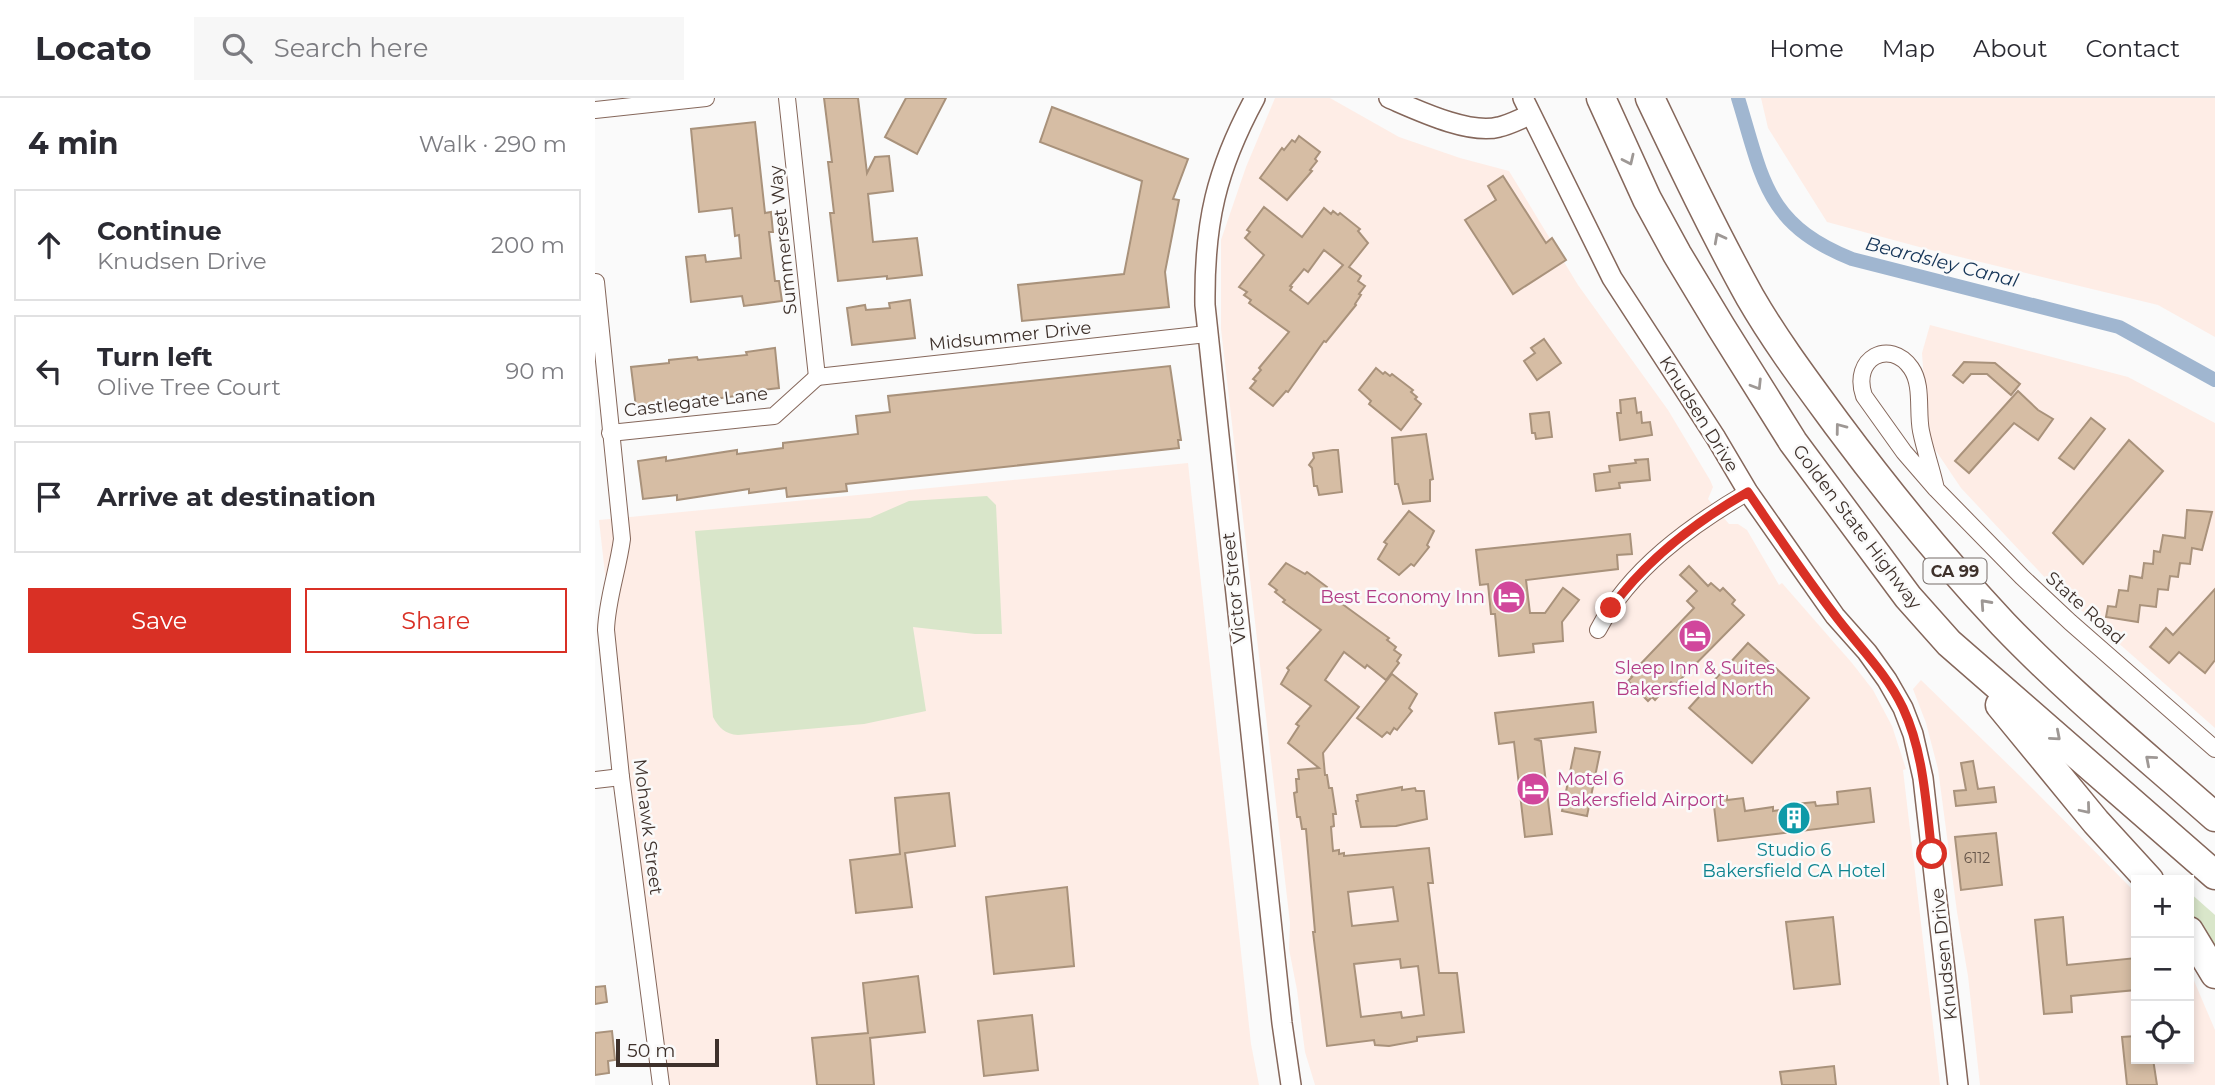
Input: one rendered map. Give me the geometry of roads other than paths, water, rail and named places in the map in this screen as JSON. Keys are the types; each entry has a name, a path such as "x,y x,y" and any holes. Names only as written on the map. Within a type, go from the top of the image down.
{"highway":[{"name":"Golden State Highway","path":"1601,98 1647,199 1677,254 1793,442 1908,597 1949,643 2215,875"},
{"name":"CA 99","path":"1650,98 1697,197 1751,298 1791,362 1868,466 1942,556 2005,626 2101,718 2210,813"},
{"path":"1949,643 2097,822 2145,875"},
{"path":"2193,938 2215,974"}],"street":[{"path":"595,110 706,98"},
{"name":"Summerset Way","path":"787,98 817,377"},
{"name":"Victor Street","path":"1255,98 1233,137 1213,200 1204,272 1207,334 1291,1085"},
{"path":"1389,98 1434,116 1483,129 1498,128 1526,107"},
{"name":"Knudsen Drive","path":"1526,107 1612,278 1748,492 1835,616 1867,652 1903,708 1913,734 1923,778 1958,1085"},
{"name":"Mohawk Street","path":"596,282 622,540 607,611 606,630 621,777 661,1085"},
{"name":"Midsummer Drive","path":"817,377 1207,334"},
{"name":"State Road","path":"1935,489 1920,428 1917,383 1913,371 1895,355 1881,354 1871,358 1864,365 1861,374 1860,386 1864,396 1904,452 1935,489 2070,622 2215,749"},
{"name":"Castlegate Lane","path":"610,433 774,416 817,377"},
{"path":"1598,630 1624,591 1653,560 1684,533 1748,492"},
{"path":"595,780 621,777"}],"waterway":[{"name":"Beardsley Canal","path":"1738,98 1754,152 1772,196 1784,214 1823,245 1852,259 2119,327 2215,380"}],"place":[{"name":"Best Economy Inn","path":"1509,597"},
{"name":"Sleep Inn & Suites Bakersfield North","path":"1695,636"},
{"name":"Motel 6 Bakersfield Airport","path":"1533,789"},
{"name":"Studio 6 Bakersfield CA Hotel","path":"1794,818"}]}
